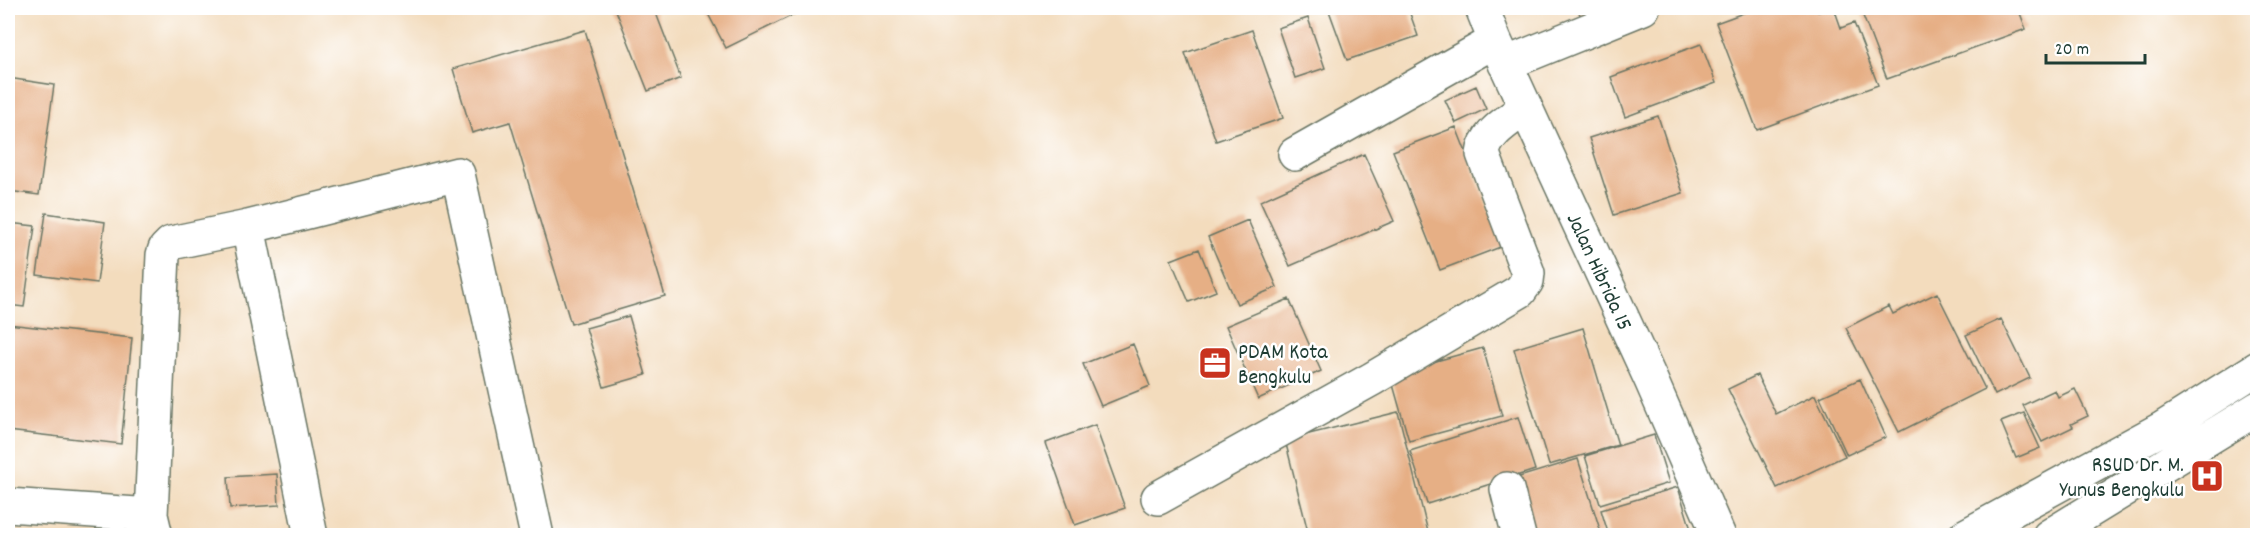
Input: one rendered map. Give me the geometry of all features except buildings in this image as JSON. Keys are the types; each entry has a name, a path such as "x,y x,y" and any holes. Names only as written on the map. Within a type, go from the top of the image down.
{"street":[{"name":"Jalan Hibrida 15","path":"1482,8 1500,53 1651,380 1719,536"},
{"path":"1295,154 1500,53 1643,8"},
{"path":"1158,498 1372,379 1520,291 1527,282 1528,273 1483,154 1489,137 1525,108"},
{"path":"8,505 153,526 163,255 171,243 248,227 458,174 537,536"},
{"path":"248,227 311,536"},
{"path":"1965,536 2005,526 2258,368"},
{"path":"2049,536 2258,408"},
{"path":"1507,489 1519,536"}],"place":[{"name":"PDAM Kota Bengkulu","path":"1215,363"},
{"name":"RSUD Dr. M. Yunus Bengkulu","path":"2207,476"}]}
